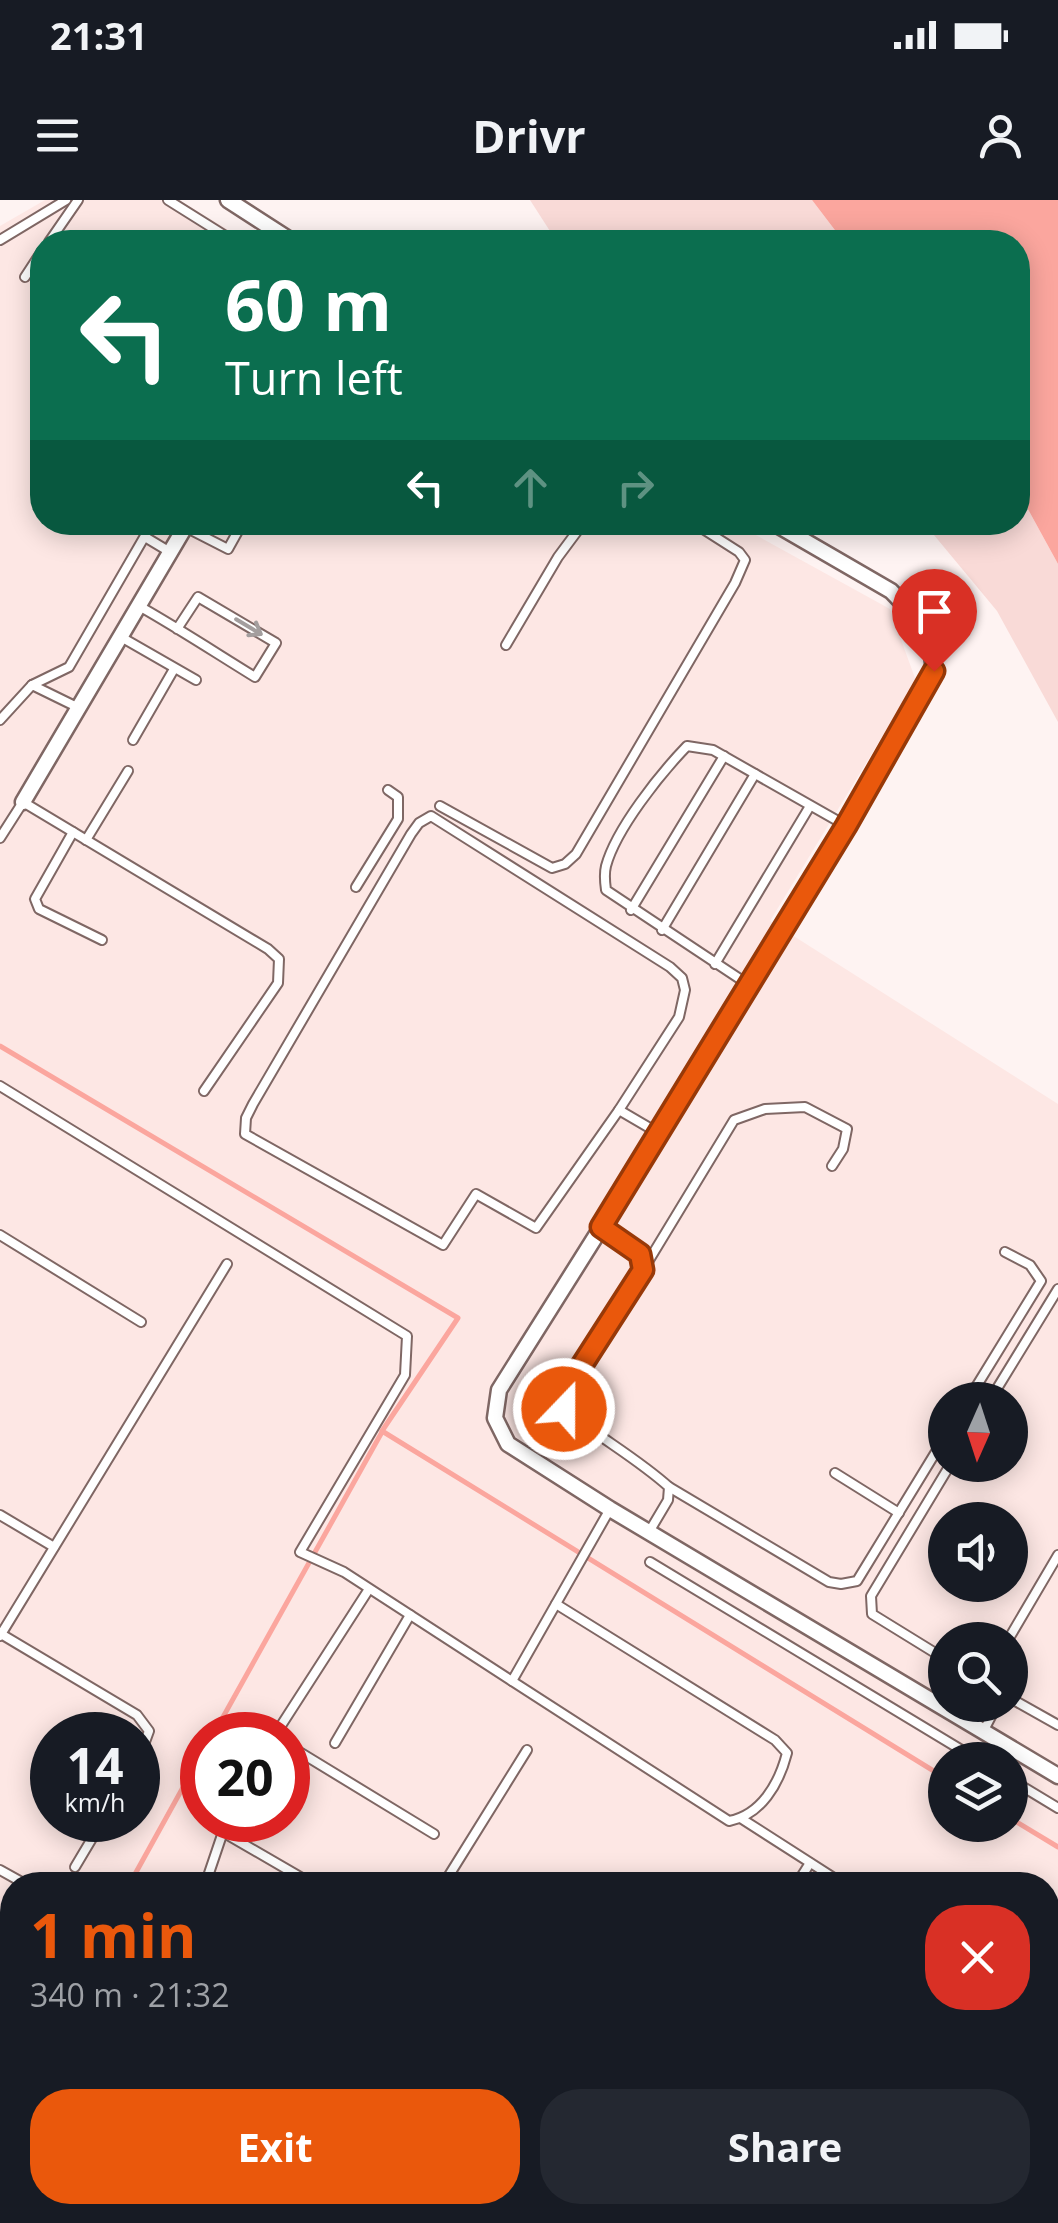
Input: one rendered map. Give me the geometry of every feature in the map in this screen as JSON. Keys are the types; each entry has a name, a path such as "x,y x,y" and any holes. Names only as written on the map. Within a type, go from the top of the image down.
{"street":[{"path":"228,200 274,230"},
{"path":"24,802 180,535"},
{"path":"794,535 890,591 919,620 930,640 934,671 846,826 660,1134 499,1390 495,1418 508,1444 928,1699"},
{"path":"967,1722 1058,1776"}],"lane":[{"path":"0,240 66,200"},
{"path":"57,230 78,200"},
{"path":"168,200 216,230"},
{"path":"24,277 30,268"},
{"path":"204,535 228,550 236,535"},
{"path":"506,645 574,535"},
{"path":"440,806 552,868 565,864 576,854 745,560 712,535"},
{"path":"0,720 32,685 69,667 145,537 170,552"},
{"path":"139,606 176,629 255,676 276,643 198,597 176,629"},
{"path":"121,637 196,680"},
{"path":"132,740 174,669"},
{"path":"32,685 79,708"},
{"path":"749,985 606,890 605,869 618,840 661,773 687,746 713,750 846,826"},
{"path":"632,910 724,756"},
{"path":"86,840 128,771"},
{"path":"662,930 755,774"},
{"path":"356,887 398,820 398,796 388,790"},
{"path":"0,838 24,802 268,948 279,959 278,983 204,1091"},
{"path":"715,964 810,806"},
{"path":"431,816 682,978 685,990 679,1017 619,1110 536,1228 476,1194 443,1245 245,1134 252,1104 410,834 431,816"},
{"path":"73,832 35,899 39,909 102,940"},
{"path":"0,1086 407,1336 404,1375 300,1552 344,1572 729,1822 758,1811 783,1768 787,1753 775,1740 556,1604"},
{"path":"832,1166 843,1149 846,1130 805,1107 764,1109 734,1120 566,1390 564,1409 669,1487 829,1582 841,1584 857,1581 928,1465"},
{"path":"619,1110 660,1134"},
{"path":"601,1227 640,1254 643,1270"},
{"path":"0,1235 141,1322"},
{"path":"979,1382 1041,1282 1030,1265 1005,1252"},
{"path":"132,1712 0,1635 228,1264"},
{"path":"1001,1382 1058,1289"},
{"path":"835,1473 899,1512"},
{"path":"928,1648 872,1614 869,1605 870,1596 940,1482"},
{"path":"649,1532 668,1500 669,1487"},
{"path":"512,1681 610,1509"},
{"path":"0,1515 54,1547"},
{"path":"1019,1622 1058,1555"},
{"path":"650,1562 948,1742"},
{"path":"290,1712 369,1589"},
{"path":"335,1744 410,1615"},
{"path":"1028,1708 1058,1726"},
{"path":"984,1732 989,1722"},
{"path":"451,1872 527,1750"},
{"path":"310,1758 434,1834"},
{"path":"1028,1790 1058,1808"},
{"path":"742,1819 824,1872"},
{"path":"75,1867 89,1842"},
{"path":"209,1872 218,1842"},
{"path":"240,1842 292,1872"},
{"path":"804,1872 810,1863"}],"shaded area":[{"path":"45,200 179,200 228,230 30,230 30,535 756,535 890,609 916,681 770,921 1058,1104 1058,1872 0,1872 0,226"},
{"path":"530,200 812,200 835,230 549,230"},
{"path":"812,200 1058,200 1058,564 1030,513 1030,230 835,230"},
{"path":"1030,513 1058,564 1058,722 997,611 934,535 1030,535"}],"waterway":[{"path":"0,1046 458,1318 382,1431 928,1768"},
{"path":"226,1712 382,1432"},
{"path":"136,1872 180,1793"},
{"path":"1028,1829 1058,1847"}],"route":[{"path":"564,1409 566,1390 643,1270 640,1254 601,1227 846,826 934,671"}]}
